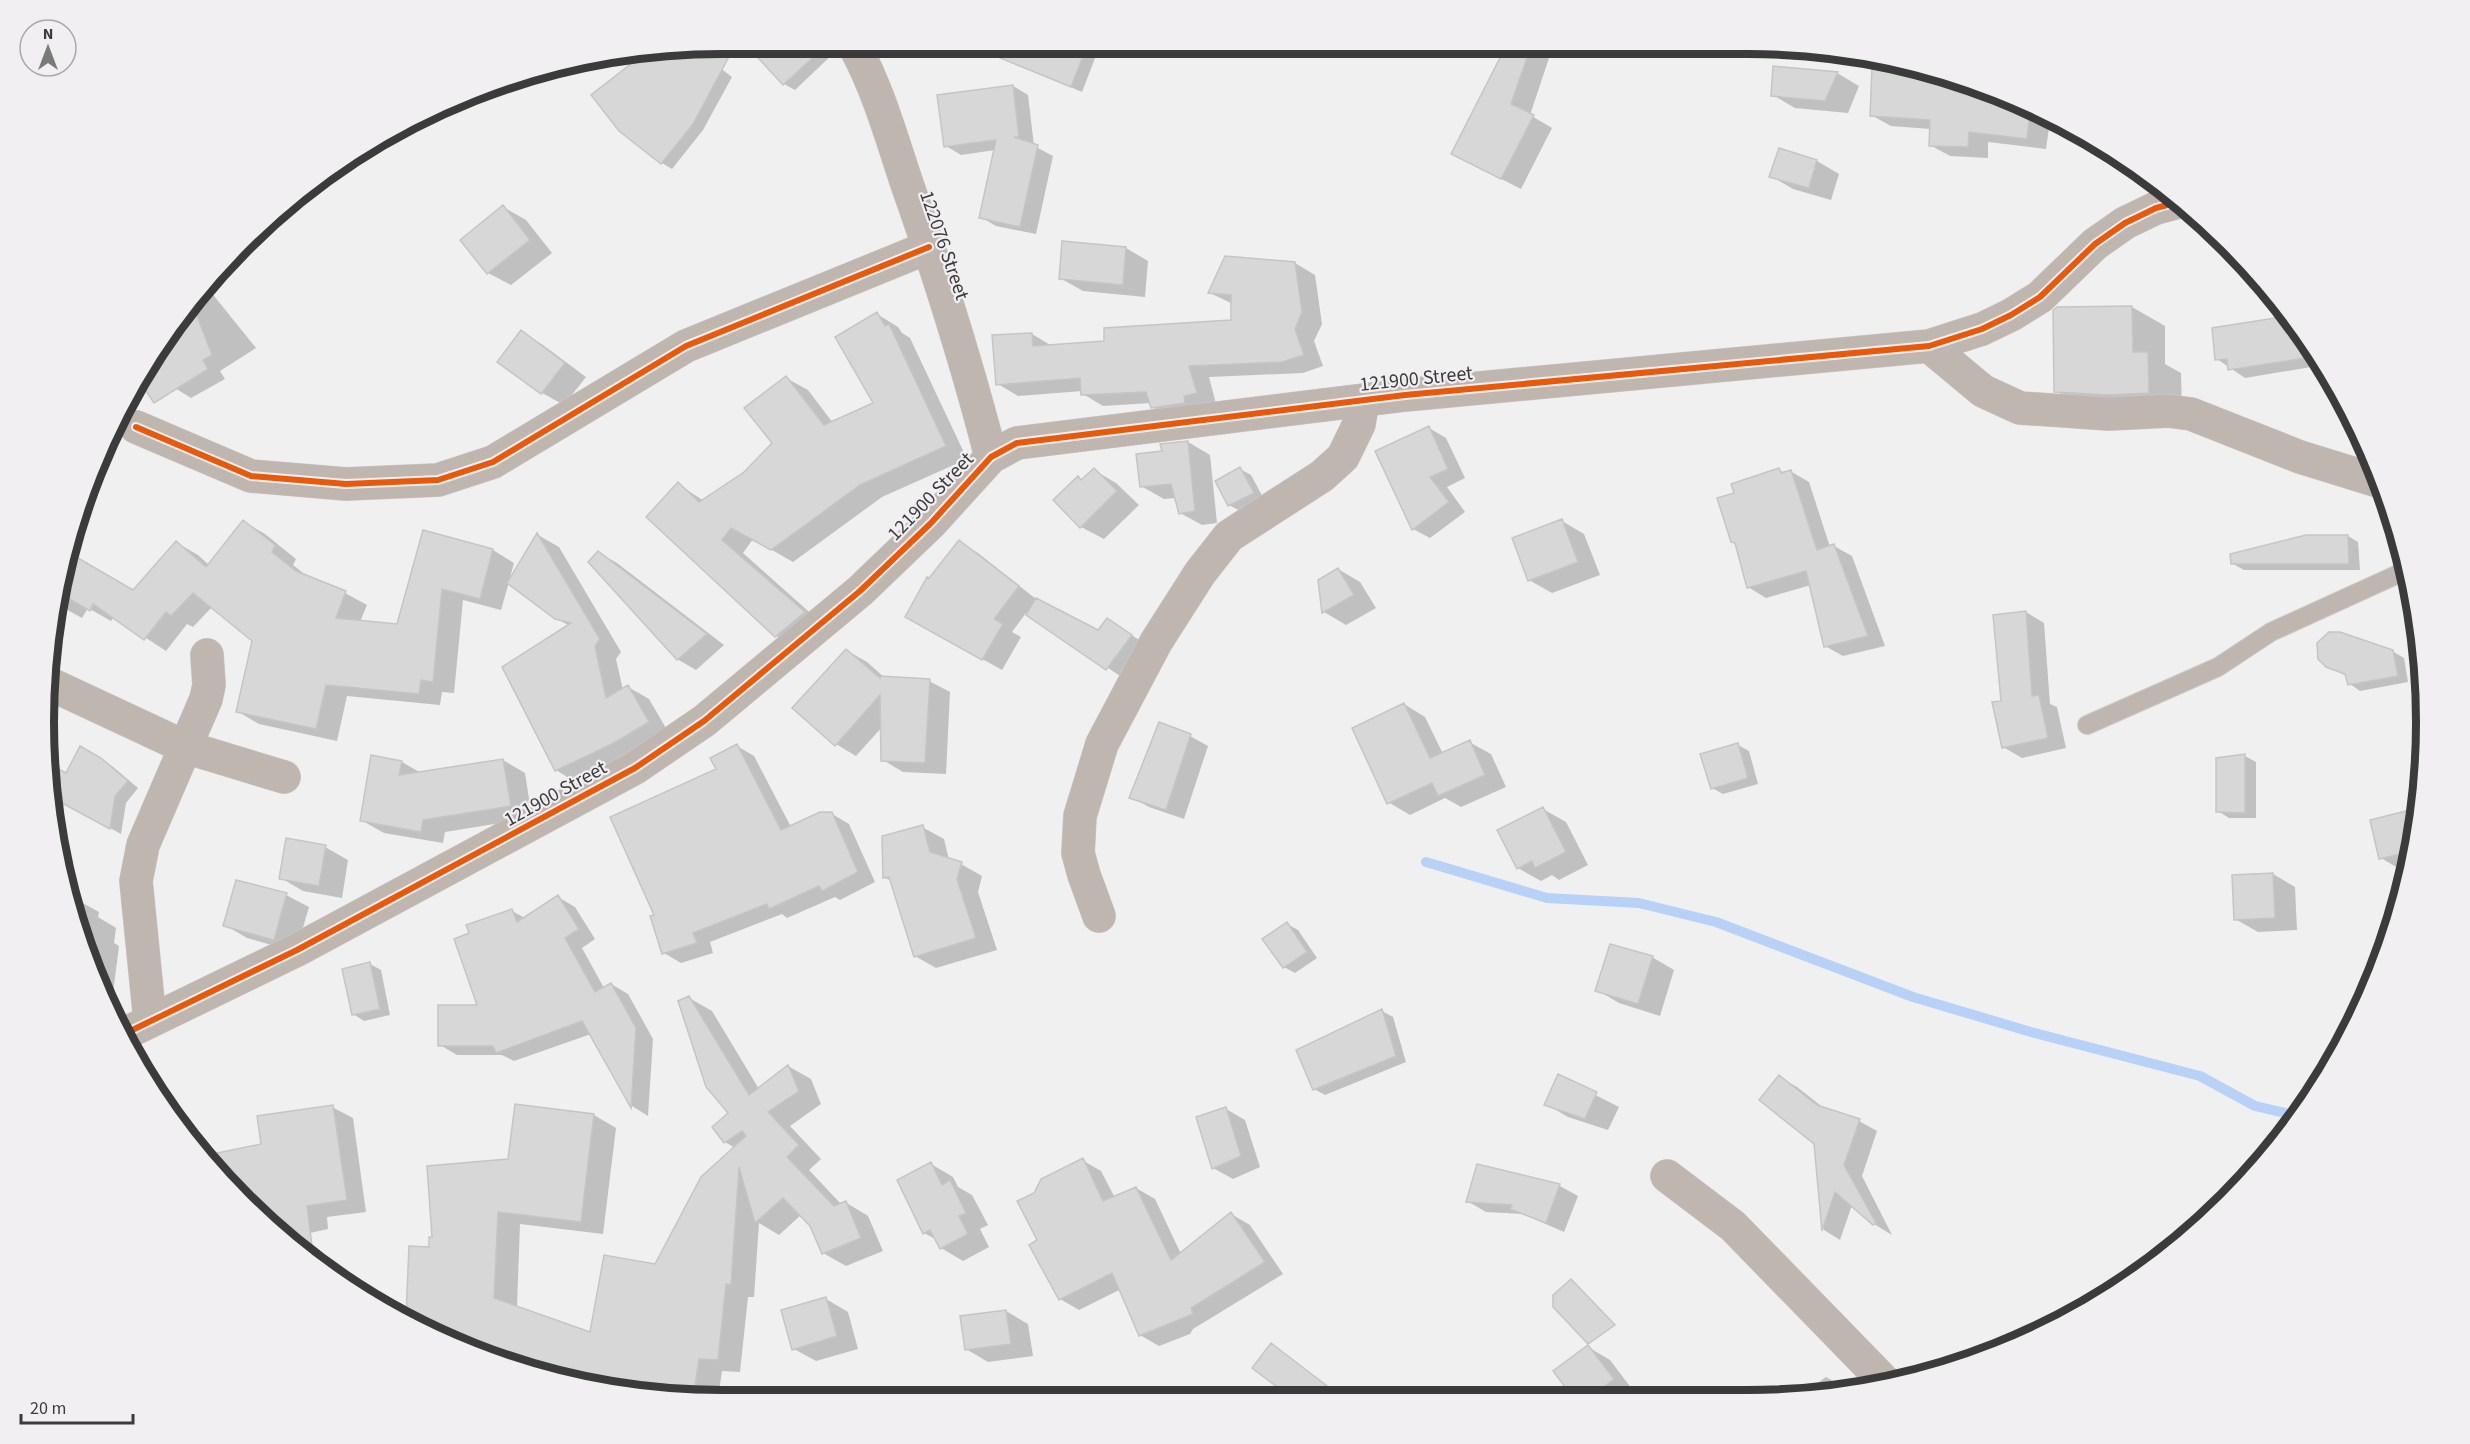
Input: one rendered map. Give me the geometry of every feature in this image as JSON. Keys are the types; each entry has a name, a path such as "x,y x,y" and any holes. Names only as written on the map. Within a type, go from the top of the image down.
{"street":[{"name":"122076 Street","path":"859,54 877,97 929,247 968,366 991,457"},
{"name":"121900 Street","path":"136,1028 297,951 635,768 704,721 860,591 931,523 991,457 1004,449 1029,440 1363,399 1929,346 1982,329 2011,315 2040,297 2095,244 2125,223 2156,208 2170,204"},
{"path":"136,427 251,476 346,484 438,480 493,462 686,346 929,247"},
{"path":"1929,346 1983,391 2020,408 2109,414 2168,411 2191,414 2300,457 2370,479"},
{"path":"1099,916 1078,853 1080,816 1102,744 1156,642 1200,573 1229,537 1322,476 1343,457 1359,424 1363,399"},
{"path":"136,1028 137,868 143,845 206,699 207,655"},
{"path":"55,686 185,747 284,777"},
{"path":"1667,1176 1733,1226 1880,1377"}],"lane":[{"path":"2087,725 2218,667 2240,650 2280,627 2399,574"}],"building":[{"path":"730,54 693,124 661,164 619,131 591,95 636,60 678,55"},
{"path":"755,54 817,54 783,85"},
{"path":"991,54 1084,54 1071,87"},
{"path":"1502,54 1528,54 1511,104 1534,115 1501,179 1451,154"},
{"path":"1773,66 1838,72 1825,101 1771,96"},
{"path":"1872,68 1908,74 1963,89 2029,117 2027,139 1969,132 1968,147 1929,146 1930,120 1870,116"},
{"path":"1013,85 1019,137 1014,137 1038,145 1020,227 979,218 996,140 944,147 937,95"},
{"path":"1779,148 1817,160 1809,188 1769,177"},
{"path":"503,205 530,240 487,274 460,240"},
{"path":"1062,241 1126,247 1123,285 1059,279"},
{"path":"1225,256 1295,262 1302,312 1295,329 1304,355 1282,362 1189,366 1197,393 1184,396 1185,403 1151,408 1146,392 1081,395 1080,378 996,385 992,335 1032,333 1033,346 1104,341 1104,328 1231,320 1231,295 1208,293"},
{"path":"2132,306 2133,352 2148,352 2149,393 2109,395 2054,392 2053,310 2057,307"},
{"path":"195,311 212,355 203,360 208,369 154,403 143,387"},
{"path":"877,312 885,326 889,324 946,446 860,485 771,550 731,528 722,540 805,612 775,637 646,517 678,482 699,502 744,472 772,443 744,408 786,376 824,425 873,403 835,337"},
{"path":"2280,317 2307,358 2228,370 2227,359 2215,360 2212,328"},
{"path":"521,330 565,363 541,394 497,362"},
{"path":"1429,426 1448,469 1430,477 1449,502 1412,530 1375,451"},
{"path":"1188,441 1195,511 1179,514 1171,484 1140,487 1136,454 1162,451 1160,444"},
{"path":"1240,467 1254,493 1228,506 1215,481"},
{"path":"1094,468 1117,491 1080,528 1053,500 1078,476 1081,480"},
{"path":"1779,468 1781,473 1791,470 1817,550 1834,544 1868,636 1824,647 1806,571 1747,588 1735,543 1731,542 1717,498 1734,493 1731,484"},
{"path":"1562,519 1578,562 1528,581 1512,538"},
{"path":"243,520 275,545 272,552 296,571 346,591 336,618 397,624 423,530 493,549 480,599 442,589 433,682 421,680 419,694 326,685 316,729 236,712 252,641 193,593 171,616 166,612 144,640 93,604 90,611 66,597 75,556 133,590 176,541 206,567"},
{"path":"537,533 600,639 595,646 606,698 628,685 649,722 612,744 555,771 502,667 571,623 555,619 507,583"},
{"path":"2306,535 2348,535 2349,564 2231,564 2230,554"},
{"path":"959,540 1019,586 994,619 1003,624 982,660 905,617 927,577 929,578"},
{"path":"598,551 707,634 677,660 588,562"},
{"path":"1338,568 1354,595 1322,613 1318,580"},
{"path":"1036,598 1098,630 1107,618 1132,635 1106,670 1026,615"},
{"path":"2026,611 2032,696 2039,695 2048,738 2002,748 1992,702 2001,701 1993,615"},
{"path":"2329,632 2340,632 2393,650 2398,676 2348,685 2345,674 2326,667 2318,659 2317,643"},
{"path":"846,649 880,678 880,676 930,679 925,763 881,761 880,695 835,746 792,708"},
{"path":"1404,703 1430,758 1470,740 1485,775 1438,796 1432,783 1387,804 1352,728"},
{"path":"1159,722 1191,734 1166,810 1129,798"},
{"path":"1738,743 1748,778 1711,789 1700,754"},
{"path":"737,744 781,830 820,812 832,812 858,872 822,891 819,886 769,909 767,904 693,933 697,943 662,954 650,916 654,915 610,817 716,769 710,758"},
{"path":"80,746 101,758 128,781 115,796 110,829 59,801 55,767 66,773"},
{"path":"2245,754 2245,813 2216,812 2216,758"},
{"path":"371,755 402,761 399,775 503,759 511,806 423,820 421,832 360,821"},
{"path":"1543,807 1566,852 1535,868 1532,861 1517,869 1497,830"},
{"path":"2410,810 2403,854 2379,859 2370,820"},
{"path":"923,825 930,852 962,862 957,879 976,938 914,957 889,877 883,878 882,836"},
{"path":"286,838 326,845 319,886 279,879"},
{"path":"2273,873 2275,918 2234,920 2232,875"},
{"path":"236,880 287,893 274,940 223,926"},
{"path":"558,895 579,929 565,938 595,992 611,983 636,1028 631,1108 582,1021 496,1053 493,1046 438,1046 438,1005 477,1005 454,939 469,933 466,925 512,909 517,922"},
{"path":"1287,922 1307,952 1283,968 1262,939"},
{"path":"1610,944 1653,956 1638,1004 1595,991"},
{"path":"370,962 380,1009 352,1015 342,969"},
{"path":"689,996 749,1095 788,1065 799,1091 768,1112 799,1145 787,1157 834,1206 846,1201 861,1238 822,1254 810,1226 783,1198 755,1223 739,1167 731,1285 726,1284 718,1360 699,1359 694,1389 635,1384 549,1367 507,1355 466,1339 406,1310 409,1246 429,1247 429,1237 432,1237 427,1166 508,1159 515,1104 594,1114 581,1222 498,1212 494,1298 590,1332 604,1255 655,1264 701,1177 746,1136 742,1131 724,1143 712,1127 728,1113 706,1087 678,1001"},
{"path":"1382,1009 1396,1056 1313,1090 1296,1050"},
{"path":"1558,1074 1597,1092 1585,1119 1544,1105"},
{"path":"1779,1075 1817,1105 1860,1119 1844,1165 1876,1223 1873,1225 1835,1192 1822,1231 1814,1144 1759,1100"},
{"path":"333,1105 347,1200 307,1206 312,1250 250,1194 213,1154 261,1144 257,1116"},
{"path":"1226,1107 1241,1156 1212,1169 1196,1117"},
{"path":"1083,1158 1103,1201 1136,1187 1171,1260 1231,1212 1265,1262 1191,1308 1193,1314 1139,1336 1112,1273 1059,1300 1029,1245 1037,1240 1017,1201 1034,1193 1041,1179"},
{"path":"931,1162 942,1185 950,1180 966,1213 959,1216 968,1234 940,1249 930,1230 923,1234 897,1180"},
{"path":"1477,1164 1560,1184 1546,1223 1510,1209 1512,1205 1466,1202"},
{"path":"1571,1279 1615,1325 1588,1344 1553,1307 1553,1295"},
{"path":"826,1297 837,1336 792,1350 781,1310"},
{"path":"1006,1310 1011,1344 965,1350 960,1316"},
{"path":"1271,1343 1332,1390 1281,1390 1252,1368"},
{"path":"1588,1345 1614,1379 1600,1390 1567,1390 1553,1371"}],"waterway":[{"path":"1426,862 1547,898 1639,903 1716,922 1913,997 2031,1032 2200,1076 2255,1106 2289,1114"}],"cycle path":[{"path":"130,1031 297,950 635,768 704,721 860,591 931,523 991,457 1017,443 1405,395 1929,346 1982,329 2011,315 2040,297 2095,244 2125,223 2156,208 2170,204"},
{"path":"136,427 251,476 346,484 438,480 493,462 686,346 929,247"}]}
